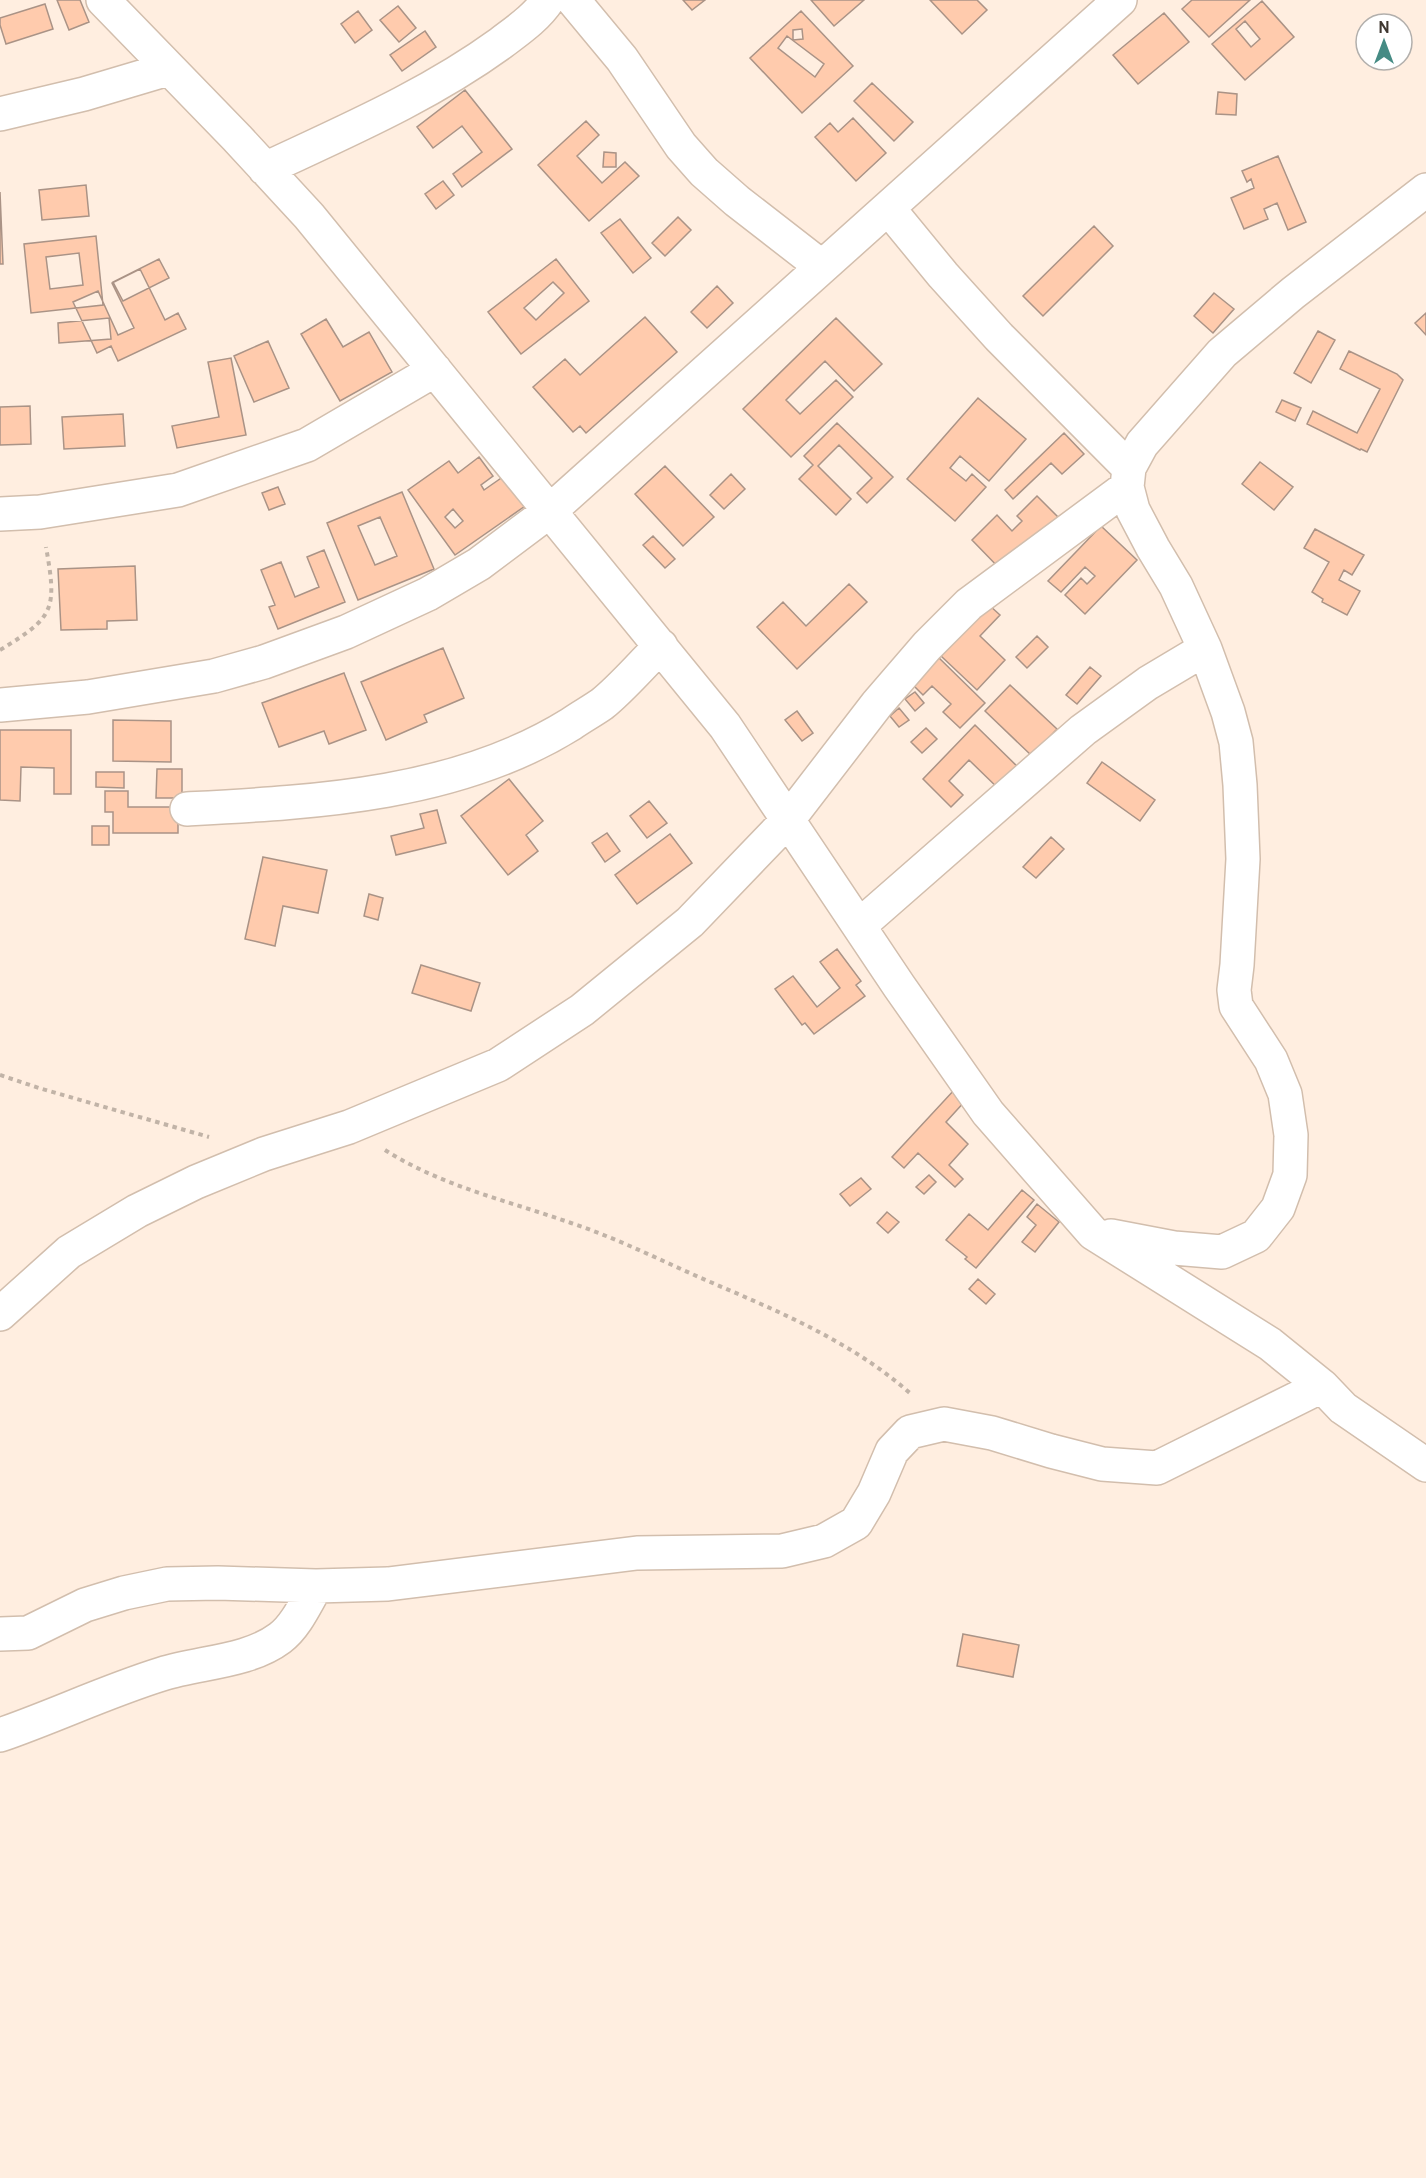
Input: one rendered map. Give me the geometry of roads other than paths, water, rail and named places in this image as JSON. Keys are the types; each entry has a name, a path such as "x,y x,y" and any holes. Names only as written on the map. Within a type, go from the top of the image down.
{"street":[{"path":"104,0 309,216 661,646 725,726 787,821 988,1113 1093,1233 1270,1344 1322,1386 1342,1408 1426,1465"},
{"path":"265,169 425,93 480,58 527,24 543,9 548,0"},
{"path":"573,0 622,59 681,146 704,172 737,201 822,267"},
{"path":"0,705 88,696 214,676 264,662 346,632 428,594 479,564 550,510 1120,0"},
{"path":"0,114 84,94 168,69"},
{"path":"0,1314 69,1252 137,1211 196,1182 264,1154 349,1127 498,1065 582,1011 690,922 787,821 877,705 927,646 969,604 1128,478 1142,444 1222,353 1293,293 1426,190"},
{"path":"888,208 990,328 1128,478 1133,510 1176,586 1204,649 1234,732 1240,785 1244,859 1234,990 1236,1006 1271,1060 1285,1094 1292,1135 1290,1175 1278,1208 1256,1236 1222,1252 1174,1248 1093,1233"},
{"path":"0,514 40,512 178,490 307,445 435,370"},
{"path":"187,808 277,804 378,793 480,768 546,739 601,705 661,646"},
{"path":"859,926 1083,730 1148,683 1204,649"},
{"path":"0,1634 28,1633 86,1605 124,1593 167,1584 316,1586 388,1584 638,1553 782,1551 824,1541 856,1523 874,1493 891,1450 910,1432 944,1424 992,1433 1102,1464 1157,1468 1322,1386"},
{"path":"0,1735 163,1673 260,1650 281,1637 299,1615 316,1586"}]}
